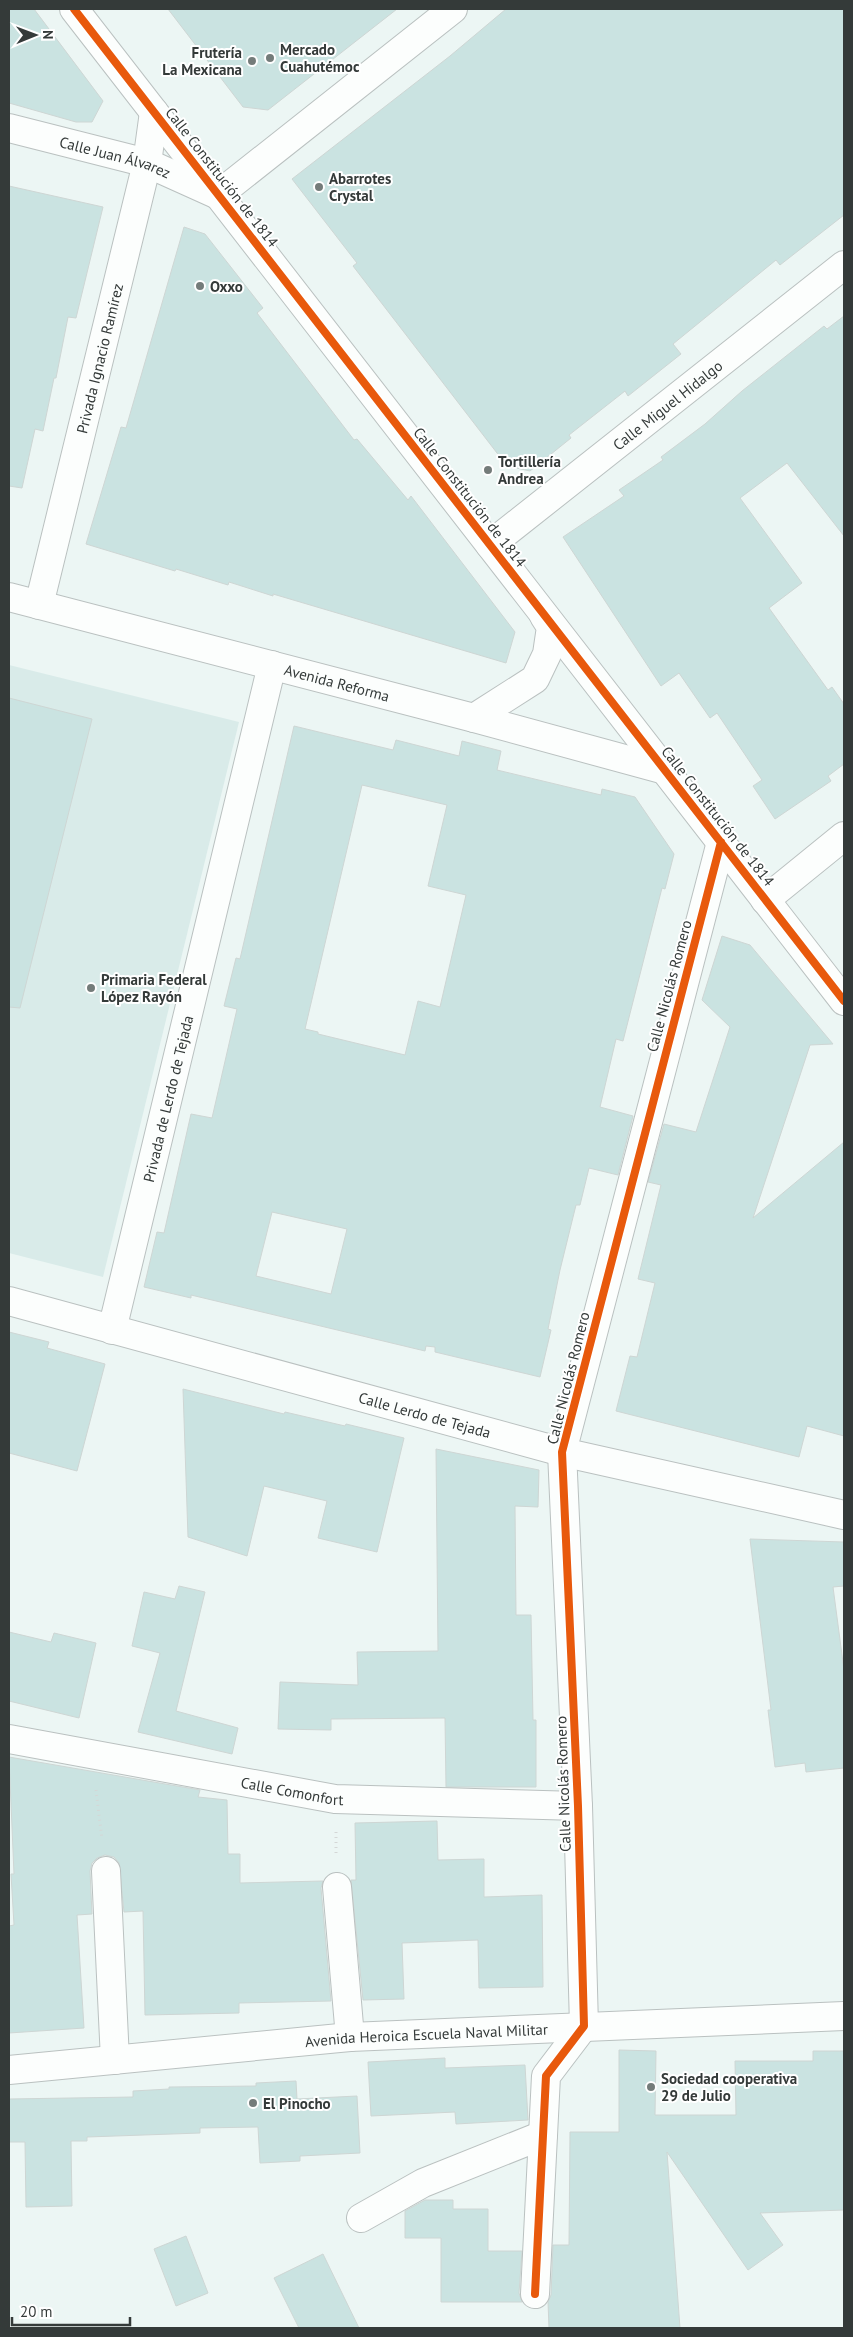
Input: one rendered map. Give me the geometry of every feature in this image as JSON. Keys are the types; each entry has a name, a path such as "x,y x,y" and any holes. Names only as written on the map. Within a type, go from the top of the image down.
{"street":[{"name":"Calle Constitución de 1814","path":"74,9 844,1001"},
{"path":"218,195 453,9"},
{"name":"Privada Ignacio Ramírez","path":"39,605 148,164 154,112"},
{"name":"Calle Juan Álvarez","path":"9,128 148,164 218,195"},
{"name":"Calle Miguel Hidalgo","path":"490,545 844,265"},
{"path":"474,718 535,679 547,654 551,627 527,592"},
{"name":"Avenida Reforma","path":"9,598 474,718 665,770"},
{"name":"Privada de Lerdo de Tejada","path":"112,1330 272,666"},
{"path":"765,900 844,836"},
{"name":"Calle Nicolás Romero","path":"584,2026 578,1806 562,1452 721,842"},
{"name":"Calle Lerdo de Tejada","path":"9,1301 562,1452 844,1515"},
{"name":"Calle Comonfort","path":"9,1739 335,1799 578,1806"},
{"path":"106,1871 115,2060"},
{"path":"337,1887 350,2038"},
{"name":"Avenida Heroica Escuela Naval Militar","path":"9,2070 350,2038 584,2026 844,2016"},
{"path":"535,2294 546,2076 584,2026"},
{"path":"361,2218 423,2184 543,2135"}],"path":[{"path":"92,1754 106,1871"},
{"path":"335,1799 337,1887"}],"shaded area":[{"name":"Primaria Federal López Rayón","path":"9,665 239,722 103,1277 9,1253"}],"building":[{"path":"9,9 34,9 103,101 92,122 76,122 9,103"},
{"name":"Mercado Cuahutémoc","path":"168,9 397,9 268,110 243,107"},
{"path":"506,9 844,9 844,215 780,265 776,260 673,344 681,354 628,396 625,391 569,435 571,438 530,471 507,466 353,266 357,263 292,179 450,56"},
{"path":"9,186 103,207 76,318 68,317 43,431 35,429 22,488 9,486"},
{"path":"184,227 205,234 263,308 257,313 354,440 357,439 408,500 411,496 515,632 506,663 273,594 273,596 229,582 228,585 176,569 175,571 86,544 121,427 126,428"},
{"path":"844,316 844,536 787,463 740,498 802,583 769,608 828,690 832,687 844,704 844,764 828,776 831,781 775,819 753,786 762,780 717,713 710,718 679,673 661,686 563,537 624,496 619,490 663,460 661,457 705,424 742,391 824,326 827,329"},
{"path":"9,698 92,719 20,1008 9,1007"},
{"path":"294,726 393,750 396,740 459,756 462,741 501,751 497,770 601,795 602,789 635,797 674,854 665,889 662,888 623,1041 616,1039 600,1107 633,1116 618,1175 589,1168 580,1205 576,1205 560,1270 548,1329 551,1330 540,1377 435,1352 435,1347 426,1346 425,1351 191,1295 191,1298 144,1287 157,1232 164,1233 191,1114 212,1118 237,1009 224,1006 236,958 240,959","holes":["362,785 447,805 428,886 466,895 440,1007 418,1001 405,1055 318,1034 318,1032 305,1029","272,1212 347,1229 331,1294 256,1276"]},
{"path":"722,936 750,945 833,1044 810,1045 753,1218 844,1142 844,1436 807,1426 799,1457 616,1411 630,1356 637,1357 655,1283 638,1279 661,1185 648,1182 664,1124 696,1132 730,1027 702,1000"},
{"path":"9,1332 49,1342 47,1348 105,1364 77,1471 9,1453"},
{"path":"183,1389 284,1414 285,1412 345,1426 346,1424 404,1438 377,1552 318,1538 327,1501 264,1486 247,1556 188,1537"},
{"path":"436,1449 539,1470 538,1507 515,1506 516,1615 531,1615 533,1720 536,1720 536,1787 446,1787 445,1718 331,1719 331,1730 278,1729 280,1682 358,1685 357,1652 438,1651"},
{"path":"750,1539 844,1542 844,1586 833,1587 844,1670 844,1768 806,1772 805,1763 775,1767 768,1710 771,1710"},
{"path":"179,1586 205,1592 176,1711 238,1728 232,1754 138,1732 160,1653 132,1646 144,1592 175,1599"},
{"path":"9,1632 51,1642 54,1633 96,1643 79,1718 9,1701"},
{"path":"9,1757 200,1790 198,1797 227,1800 228,1854 240,1854 240,1883 323,1881 321,1888 331,2001 239,2003 239,2013 145,2015 143,1911 124,1912 119,1863 114,1857 105,1855 97,1858 92,1863 90,1871 92,1914 77,1915 84,2028 9,2033 9,1926 14,1925 11,1874 14,1874"},
{"path":"437,1821 438,1860 484,1859 484,1897 542,1895 543,1987 479,1988 478,1940 402,1943 404,1999 363,2000 351,1880 356,1880 355,1823"},
{"path":"619,2050 656,2051 655,2115 736,2115 735,2061 813,2061 813,2051 844,2051 844,2210 760,2213 783,2245 748,2270 667,2152 680,2328 549,2328 548,2302 551,2295 553,2245 569,2245 570,2132 619,2132"},
{"path":"445,2058 445,2068 525,2065 528,2120 456,2124 455,2112 371,2116 368,2062"},
{"path":"296,2081 297,2099 357,2096 360,2153 300,2156 300,2161 260,2163 258,2127 200,2128 200,2133 87,2137 87,2141 71,2141 72,2206 26,2207 25,2142 9,2142 9,2099 133,2097 133,2091 169,2089 169,2087 256,2086 256,2083"},
{"path":"425,2200 453,2200 453,2209 488,2209 488,2251 522,2251 519,2293 522,2302 441,2302 441,2238 405,2238 405,2211"},
{"path":"186,2236 208,2293 176,2306 154,2249"},
{"path":"323,2254 359,2328 299,2328 274,2278"}],"cycle path":[{"path":"74,9 844,1001"},
{"path":"535,2294 546,2076 584,2026 578,1806 562,1452 721,842"}],"place":[{"name":"Mercado Cuahutémoc","path":"270,58"},
{"name":"Frutería La Mexicana","path":"252,61"},
{"name":"Abarrotes Crystal","path":"319,187"},
{"name":"Oxxo","path":"200,286"},
{"name":"Tortillería Andrea","path":"488,470"},
{"name":"Primaria Federal López Rayón","path":"91,988"},
{"name":"Sociedad cooperativa 29 de Julio","path":"651,2087"},
{"name":"El Pinocho","path":"253,2103"}]}
